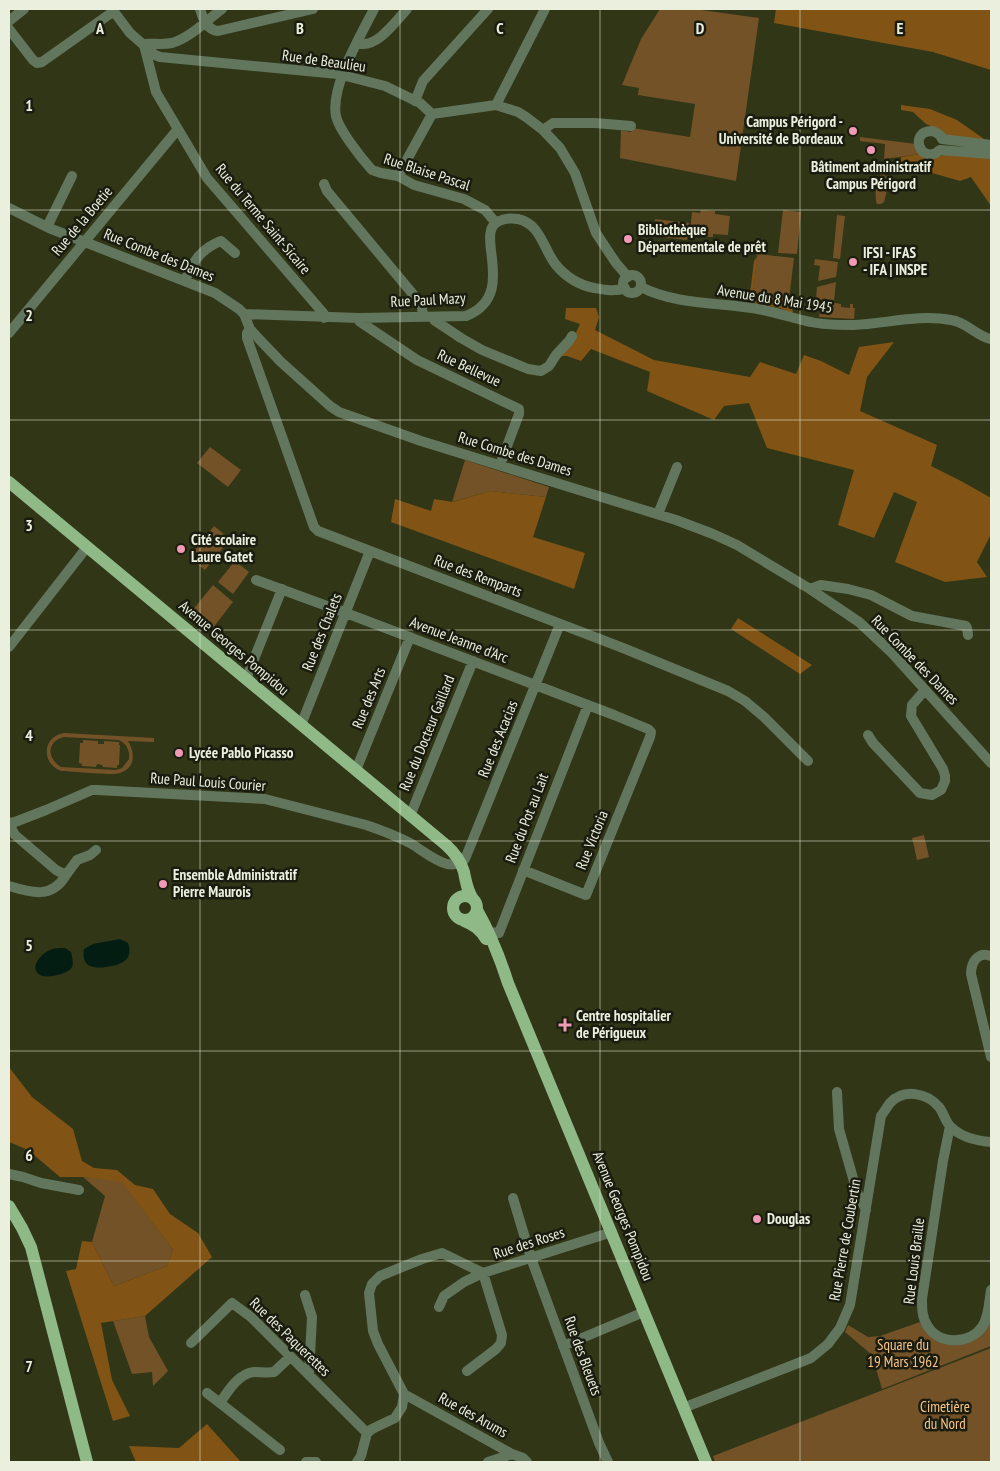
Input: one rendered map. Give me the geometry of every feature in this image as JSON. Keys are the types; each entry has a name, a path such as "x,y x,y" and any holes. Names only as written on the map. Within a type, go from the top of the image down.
{"main road":[{"name":"Avenue Georges Pompidou","path":"9,482 454,853 466,888 489,932 502,963 508,983 706,1462"},
{"name":"Avenue Georges Pompidou","path":"458,864 460,880 458,898"},
{"path":"467,896 475,904 474,916 471,919 460,920 452,911 453,905 458,898 467,896"},
{"name":"Avenue Georges Pompidou","path":"464,921 473,924 480,930 497,966 508,983"},
{"path":"9,1206 22,1228 30,1247 87,1462"}],"street":[{"path":"9,22 24,9"},
{"path":"200,9 209,28 218,31 313,9"},
{"path":"9,29 37,63 42,62 113,10 130,33 144,44 174,42 193,32 222,9"},
{"name":"Rue Blaise Pascal","path":"374,9 338,88 335,107 340,127 372,170 398,176 414,185 474,203 485,210 496,223"},
{"path":"358,42 366,44 382,36 407,9"},
{"path":"415,101 423,81 488,9"},
{"path":"496,105 545,9"},
{"name":"Rue de Beaulieu","path":"144,44 154,55 160,57 342,76 385,86 423,104 432,114"},
{"name":"Rue du Terme Saint-Sicaire","path":"144,44 156,92 207,178 324,314 324,318"},
{"path":"398,176 432,114 496,105 518,112 543,130 560,148 571,164 596,233 628,277"},
{"path":"543,130 553,123 595,123 631,126"},
{"name":"Rue de la Boetie","path":"9,333 178,128"},
{"path":"991,145 942,139 933,131 924,132 918,142 923,152 930,155 940,150 991,154"},
{"path":"47,227 72,176"},
{"path":"324,184 327,191 422,307 423,317"},
{"name":"Rue Combe des Dames","path":"10,209 47,227 215,293 244,314 250,329 281,362 339,412 421,441 658,514 728,540 748,551 859,622 891,652 991,763"},
{"path":"496,223 506,219 528,222 539,233 556,266 578,283 584,286 607,290 624,288"},
{"name":"Rue Paul Mazy","path":"244,314 324,318 466,316 480,308 486,301 493,285 490,239 491,230 496,223"},
{"path":"186,281 190,268 197,257 214,244 221,241 228,245 235,253"},
{"path":"633,275 638,277 641,282 640,287 634,293 628,292 624,288 624,283 628,277 633,275"},
{"name":"Avenue du 8 Mai 1945","path":"640,287 681,300 762,310 813,323 852,325 918,318 950,320 960,322 982,337 991,339"},
{"path":"434,317 434,320 482,350 528,369 541,371 549,366 572,336"},
{"name":"Rue Bellevue","path":"358,318 359,321 417,360 519,409 520,414 500,465"},
{"name":"Rue des Remparts","path":"250,329 247,333 247,338 314,527 318,531 623,648 739,696 764,717 808,761"},
{"path":"658,514 676,467"},
{"path":"10,643 87,547"},
{"name":"Rue des Chalets","path":"301,725 370,551"},
{"name":"Avenue Jeanne d'Arc","path":"256,580 346,612 588,705 648,729 650,732"},
{"path":"810,589 821,585 836,586 861,592 876,597 912,616 966,626 968,635"},
{"path":"246,679 282,589"},
{"name":"Rue des Acacias","path":"458,864 465,859 560,624"},
{"name":"Rue des Arts","path":"356,770 410,637"},
{"name":"Rue du Docteur Gaillard","path":"410,816 473,661"},
{"path":"868,735 873,744 920,793 932,795 941,790 945,781 943,769 911,716 912,705 925,690"},
{"name":"Rue du Pot au Lait","path":"489,932 498,933 588,705"},
{"name":"Rue Victoria","path":"523,870 586,895 650,737 650,732"},
{"name":"Rue Paul Louis Courier","path":"10,823 92,790 250,798 276,802 373,827 409,843 440,861 448,864 458,864"},
{"path":"10,823 15,835 56,870 66,875"},
{"path":"9,886 24,891 45,892 52,890 58,887 77,860 90,855 96,850"},
{"path":"991,956 987,954 980,956 974,960 971,967 971,974 991,1057"},
{"path":"837,1092 839,1129 857,1192 866,1210"},
{"name":"Rue Pierre de Coubertin","path":"683,1408 811,1358 828,1344 840,1328 850,1305 881,1116 891,1102 903,1095 917,1094 924,1096 940,1108 950,1126 964,1136 991,1142"},
{"name":"Rue Louis Braille","path":"950,1126 922,1299 922,1312 926,1325 934,1334 944,1340 958,1341 972,1337 987,1319 991,1290"},
{"path":"9,1174 41,1183 79,1190"},
{"name":"Rue des Bleuets","path":"513,1198 531,1258 599,1443 608,1462"},
{"name":"Rue des Roses","path":"404,1394 373,1331 369,1293 372,1284 380,1276 442,1253 483,1273 612,1232"},
{"path":"439,1306 444,1296 464,1282 483,1273 502,1335 501,1343 467,1371"},
{"path":"305,1295 312,1317 309,1375"},
{"name":"Rue des Paquerettes","path":"191,1343 232,1303 251,1317 367,1433"},
{"path":"563,1346 644,1312"},
{"path":"220,1403 240,1378 253,1372 274,1372 290,1357"},
{"path":"207,1393 280,1450"},
{"path":"357,1462 361,1456 367,1433 395,1418 402,1407 404,1394"},
{"name":"Rue des Arums","path":"404,1394 512,1454 523,1458 527,1462"},
{"path":"488,1462 512,1454"},
{"path":"306,1462 316,1462"}],"green space":[{"path":"660,9 694,9 759,18 736,181 620,158 621,130 631,132 632,128 690,137 695,104 638,95 639,88 622,85 641,39"},
{"path":"860,137 916,144 921,154 884,159 885,144 860,141"},
{"path":"881,174 884,174 886,177 887,188 884,202 877,204 876,189"},
{"path":"701,210 715,211 715,214 730,216 728,235 698,236 698,232 690,231 692,212 700,213"},
{"path":"783,210 801,212 797,254 778,253"},
{"path":"837,215 845,216 840,259 833,258"},
{"path":"655,219 689,223 687,240 653,236"},
{"path":"757,254 794,258 789,299 753,296"},
{"path":"815,259 838,262 836,277 818,281 820,266 814,265"},
{"path":"836,282 834,301 816,299 817,287"},
{"path":"823,301 841,304 841,307 850,308 850,304 853,304 853,308 855,308 854,319 819,317"},
{"path":"210,447 241,470 228,487 197,463"},
{"path":"465,460 549,487 546,497 490,491 452,502"},
{"path":"214,526 230,539 205,570 189,558"},
{"path":"235,561 249,572 233,594 218,582"},
{"path":"213,585 233,602 212,629 191,612"},
{"path":"64,733 154,738 154,742 128,741 133,759 129,767 120,773 61,771 54,767 47,757 48,745 51,739","holes":["64,737 119,740 127,748 129,759 122,768 116,770 61,767 53,759 50,750 54,742"]},
{"path":"83,740 98,741 98,744 104,744 104,741 119,742 119,765 117,765 117,768 103,767 97,764 96,767 82,766 79,763 80,743 83,743"},
{"path":"924,835 929,857 917,860 912,838"},
{"path":"83,1177 122,1181 173,1250 167,1266 114,1286 92,1242 105,1196"},
{"path":"145,1316 149,1337 168,1371 153,1386 152,1372 132,1374 113,1321"},
{"name":"Square du 19 Mars 1962","path":"920,1322 926,1331 933,1336 952,1342 991,1323 991,1346 882,1389 872,1355 845,1332 848,1325 868,1337 880,1336"},
{"name":"Cimetière du Nord","path":"991,1348 991,1462 715,1462 713,1456"}],"shaded area":[{"path":"776,9 991,9 991,70 933,52 774,23"},
{"path":"901,105 930,109 957,120 987,141 944,135 926,124 913,112 901,110"},
{"path":"921,154 934,158 947,154 991,158 991,206 971,177 960,181 901,164 901,157"},
{"path":"756,258 753,295 789,299 793,312 749,302 754,261"},
{"path":"566,308 596,308 599,317 595,330 654,360 750,377 760,362 796,374 804,355 849,375 859,347 894,342 867,377 860,411 937,445 931,466 991,498 991,534 977,562 987,577 945,582 895,562 917,502 894,492 874,538 838,525 854,470 767,448 749,403 724,406 714,420 647,391 650,372 591,349 581,361 567,356 558,356 572,341 580,324 565,319"},
{"path":"490,491 546,497 533,537 585,553 574,589 391,522 395,499 431,511 434,499 453,502"},
{"path":"738,618 812,665 800,674 731,629"},
{"path":"120,939 128,943 129,954 124,961 116,965 101,967 92,967 86,963 84,949 93,944"},
{"path":"65,948 71,952 73,962 70,970 57,975 47,976 40,975 37,972 35,969 37,962 45,953 49,950"},
{"path":"9,1067 32,1097 73,1129 82,1161 94,1168 117,1170 135,1185 153,1189 170,1214 198,1233 212,1257 145,1316 101,1323 112,1380 130,1416 113,1421 66,1271 76,1269 82,1241 92,1242 114,1286 167,1266 173,1250 122,1182 83,1177 60,1177 28,1150 9,1142"},
{"path":"207,1424 241,1462 136,1462 129,1446 179,1448"}],"place":[{"name":"Campus Périgord - Université de Bordeaux","path":"853,131"},
{"name":"Bâtiment administratif Campus Périgord","path":"871,150"},
{"name":"Bibliothèque Départementale de prêt","path":"628,239"},
{"name":"IFSI - IFAS - IFA | INSPE","path":"853,262"},
{"name":"Cité scolaire Laure Gatet","path":"181,549"},
{"name":"Lycée Pablo Picasso","path":"179,753"},
{"name":"Ensemble Administratif Pierre Maurois","path":"163,884"},
{"name":"Centre hospitalier de Périgueux","path":"565,1025"},
{"name":"Douglas","path":"757,1219"}]}
